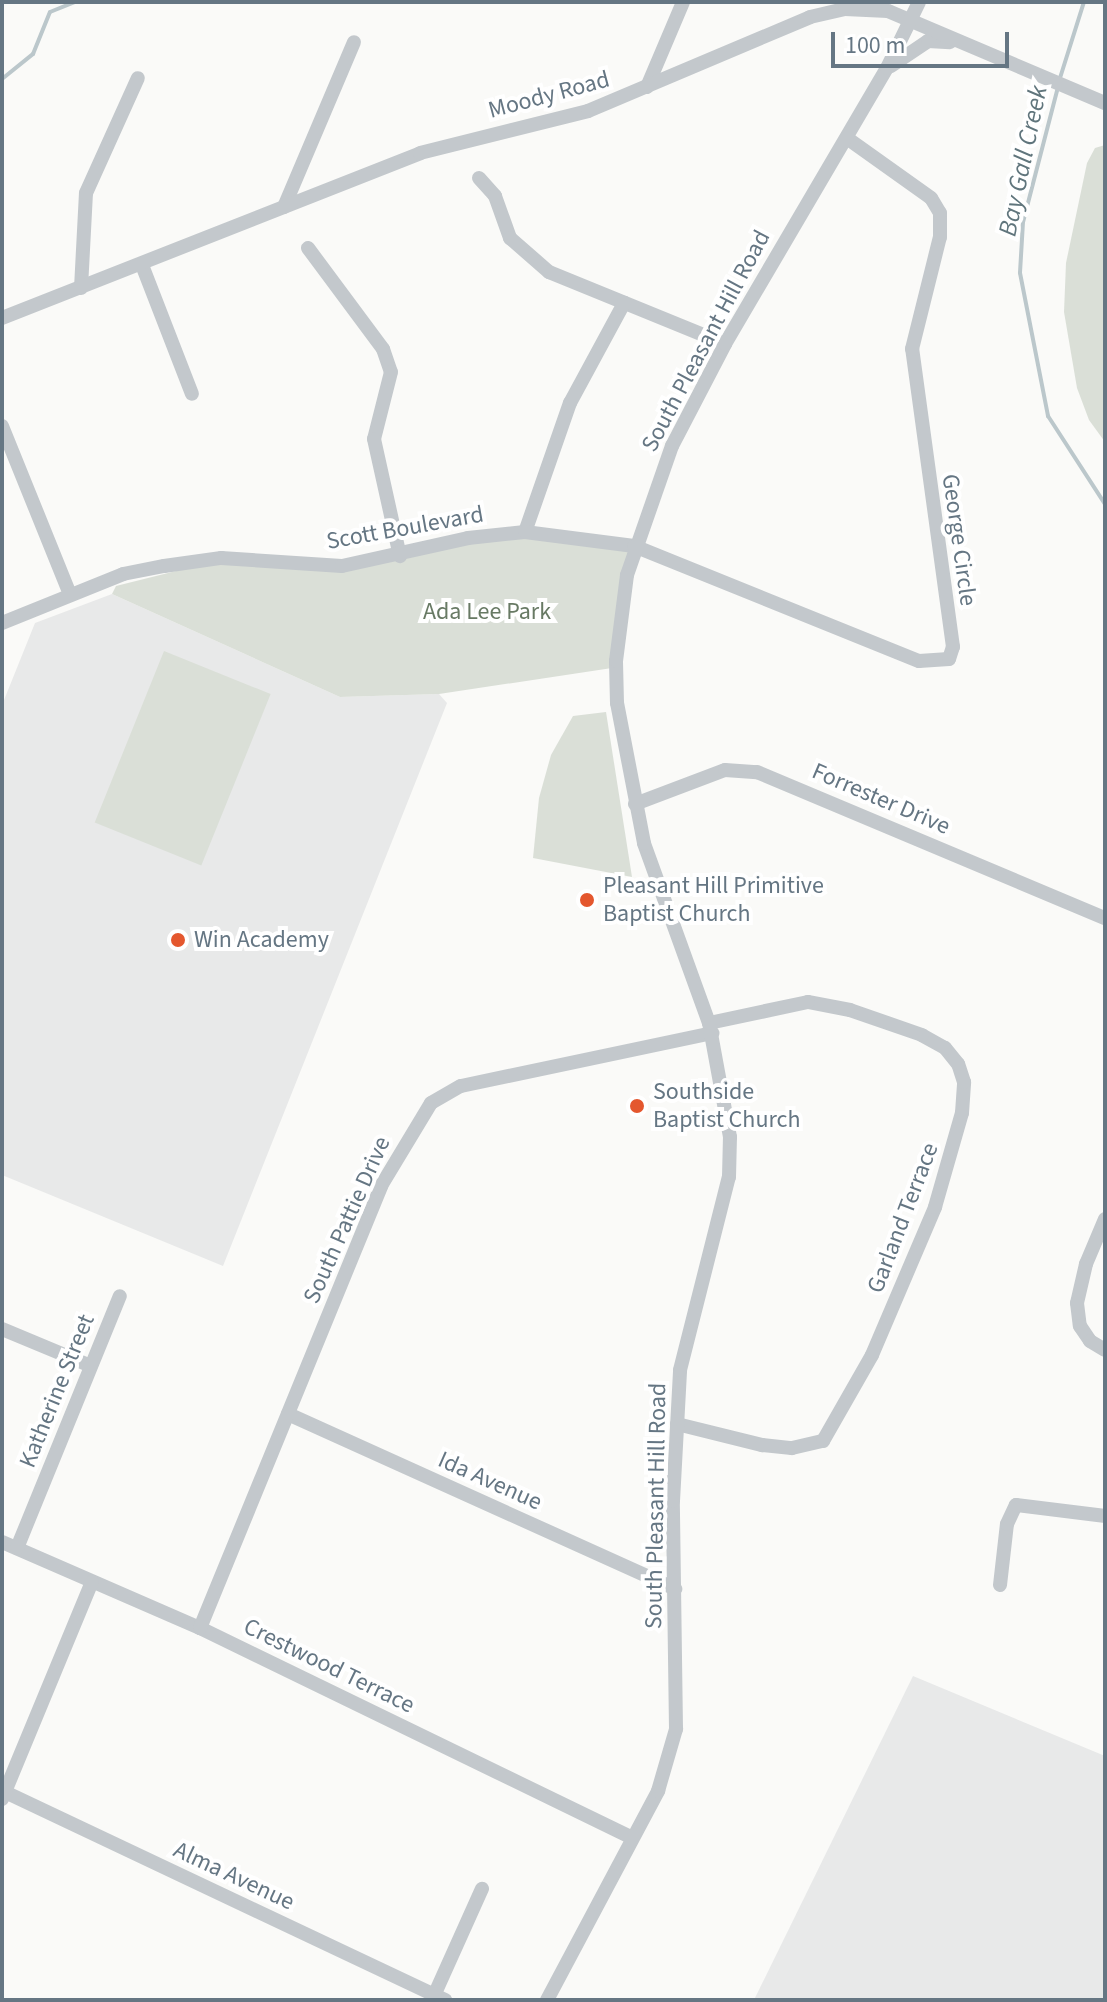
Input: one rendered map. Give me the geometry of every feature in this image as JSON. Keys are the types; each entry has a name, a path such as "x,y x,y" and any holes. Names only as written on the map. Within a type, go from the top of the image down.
{"street":[{"path":"647,87 683,2"},
{"name":"South Pleasant Hill Road","path":"547,2000 658,1791 676,1729 675,1589 680,1370 729,1177 730,1137 711,1028 644,843 617,703 616,661 634,546 669,451 725,344 887,68 919,2"},
{"name":"Moody Road","path":"2,318 420,153 588,111 824,13 868,9 911,20 1105,103"},
{"path":"887,68 928,41 969,45"},
{"path":"284,207 354,42"},
{"path":"81,288 86,193 138,78"},
{"name":"George Circle","path":"634,546 919,661 949,659 953,647 912,349 940,237 940,213 931,198 847,138"},
{"path":"479,178 495,196 510,238 523,254 549,272 725,344"},
{"path":"308,248 383,349 391,372 374,439 400,556"},
{"path":"142,265 192,394"},
{"path":"525,532 570,403 624,303"},
{"path":"2,426 70,594"},
{"name":"Scott Boulevard","path":"2,623 123,574 221,558 342,566 400,556 468,538 525,532 634,546"},
{"name":"Forrester Drive","path":"635,804 725,770 757,772 1105,918"},
{"name":"Garland Terrace","path":"677,1424 762,1445 792,1448 823,1441 872,1355 930,1220 962,1113 964,1082 958,1064 945,1048 922,1035 850,1010 808,1002 711,1028"},
{"name":"South Pattie Drive","path":"200,1628 381,1186 431,1103 461,1086 711,1028"},
{"path":"1105,1219 1077,1303 1080,1326 1105,1350"},
{"name":"Katherine Street","path":"17,1548 120,1296"},
{"path":"2,1329 91,1366"},
{"name":"Ida Avenue","path":"288,1414 675,1589"},
{"path":"1000,1585 1007,1524 1016,1505 1105,1516"},
{"name":"Crestwood Terrace","path":"2,1542 200,1628 632,1838"},
{"path":"3,1796 92,1582"},
{"name":"Alma Avenue","path":"3,1796 437,1998"},
{"path":"437,1998 482,1889"}],"shaded area":[{"name":"Win Academy","path":"112,594 340,697 439,694 447,703 223,1266 2,1175 2,705 35,623"},
{"path":"913,1676 1105,1756 1105,2000 754,2000"}],"green space":[{"path":"1105,145 1105,442 1089,420 1077,388 1064,312 1066,263 1087,163 1095,148"},
{"name":"Ada Lee Park","path":"525,534 630,548 612,668 439,694 340,697 112,594 116,586 220,560 342,568"},
{"path":"164,651 271,694 201,866 95,823"},
{"path":"606,712 632,877 533,858 539,798 551,755 573,716"}],"waterway":[{"path":"2,79 33,54 50,12 75,2"},
{"name":"Bay Gall Creek","path":"1060,78 1084,2"},
{"name":"Bay Gall Creek","path":"1058,87 1023,222 1020,273 1048,416 1105,504"}],"place":[{"name":"Pleasant Hill Primitive Baptist Church","path":"587,900"},
{"name":"Win Academy","path":"178,940"},
{"name":"Southside Baptist Church","path":"637,1106"}]}
